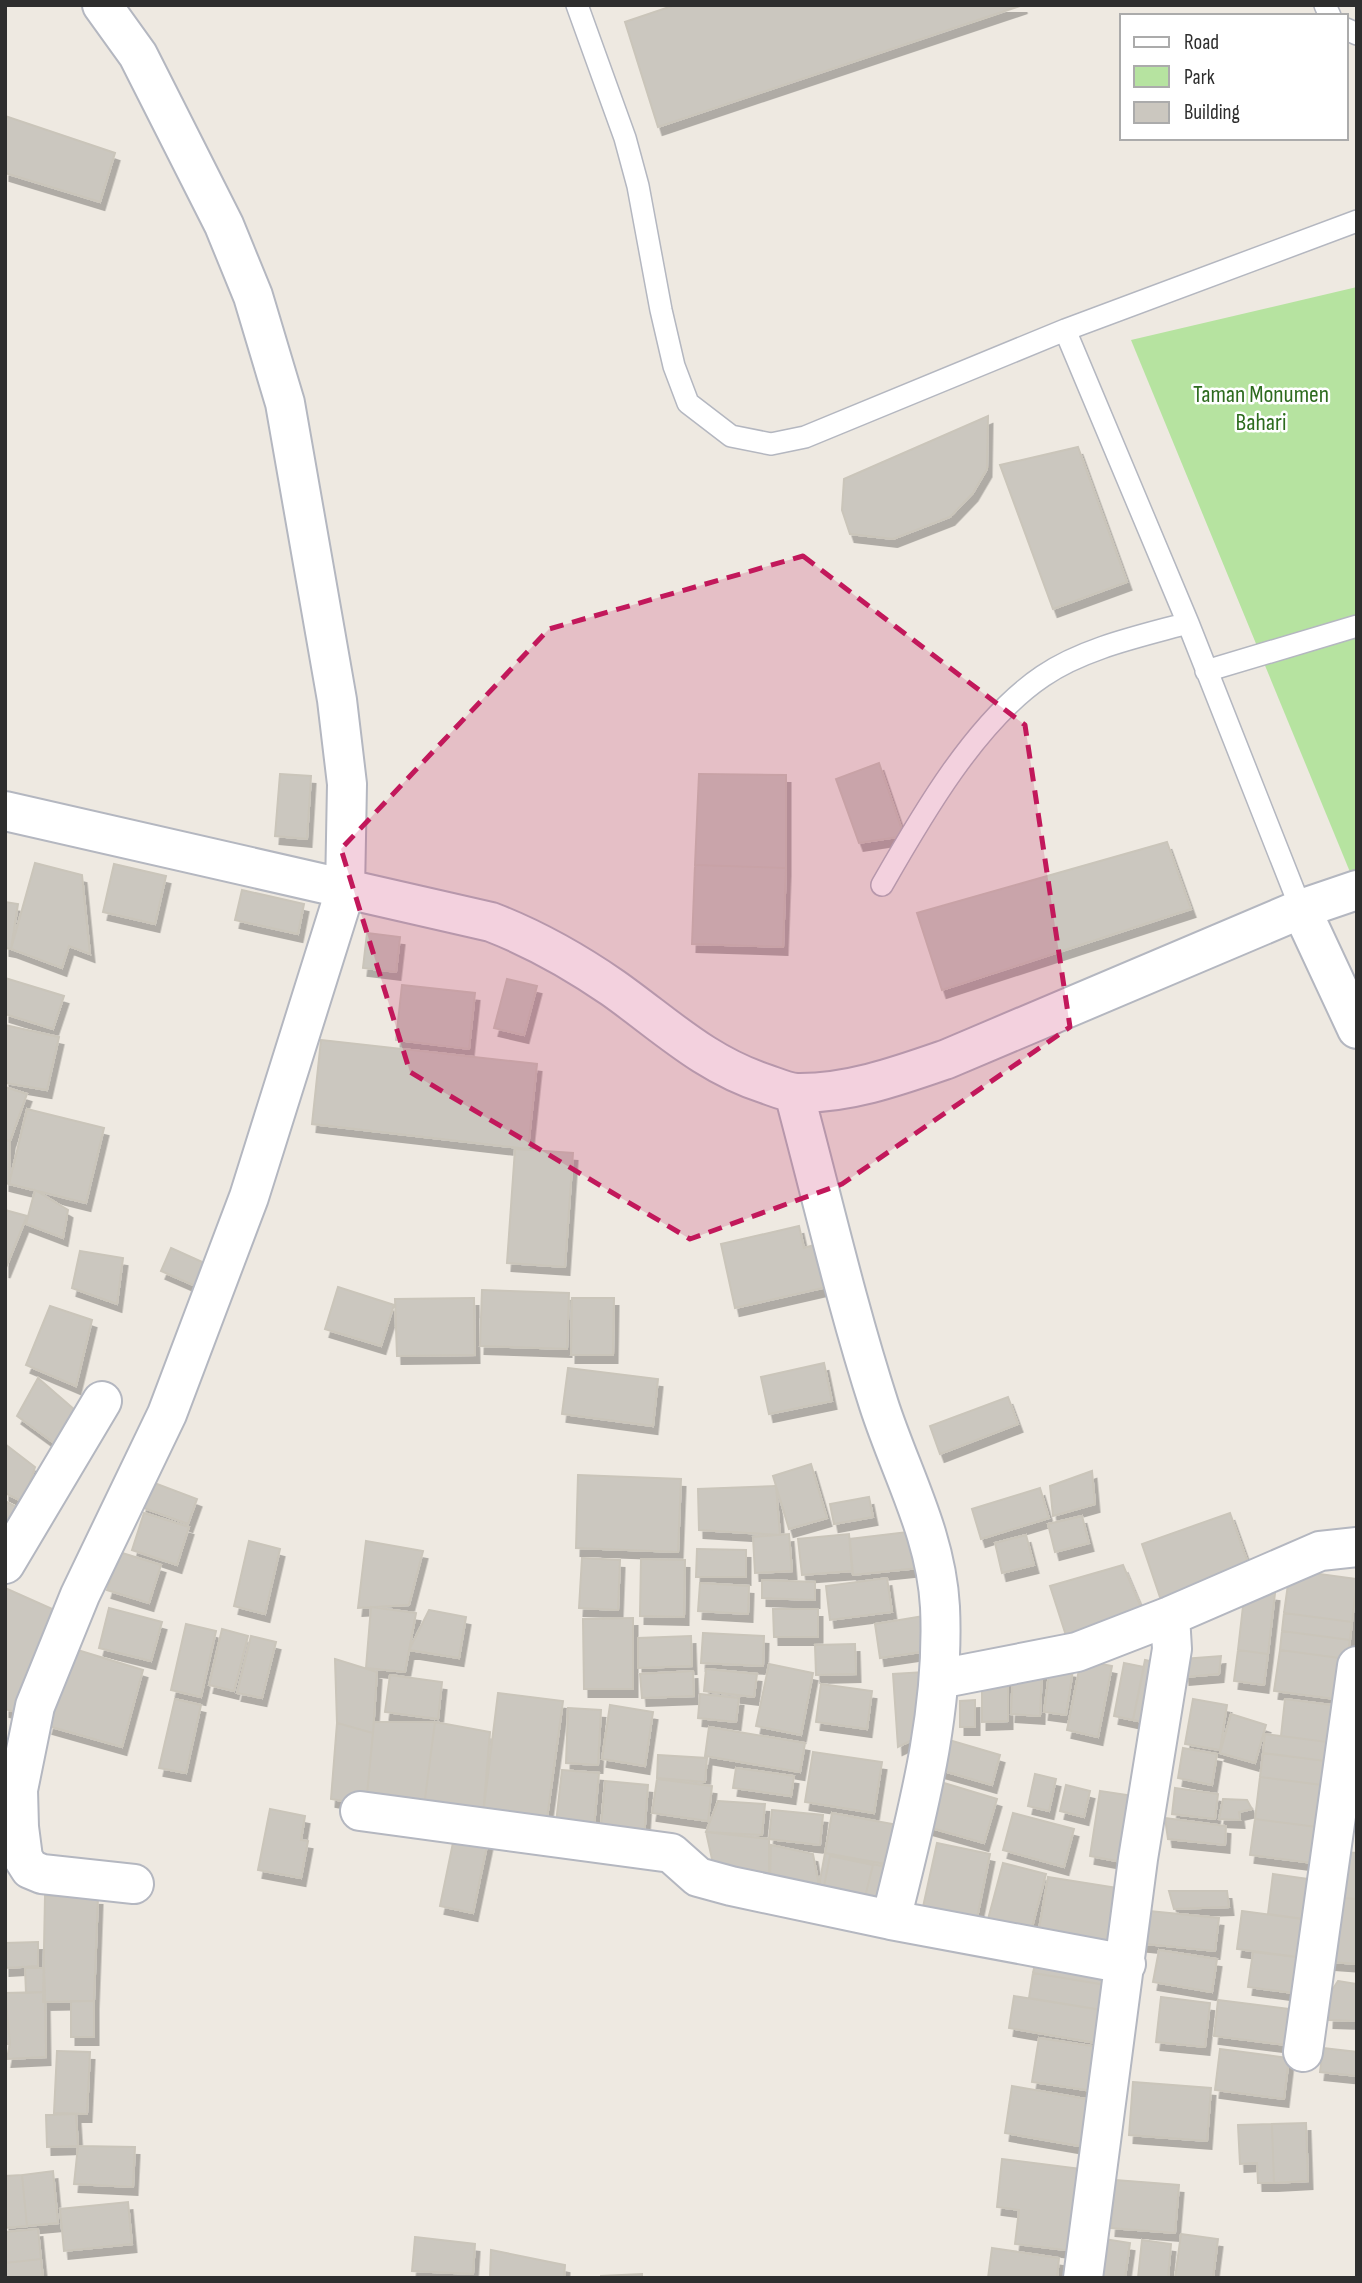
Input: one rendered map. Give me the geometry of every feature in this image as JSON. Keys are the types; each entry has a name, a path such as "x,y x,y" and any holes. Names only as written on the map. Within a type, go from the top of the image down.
{"street":[{"path":"102,5 138,55 224,225 253,296 285,403 339,712 347,784 345,891 249,1197 172,1401 80,1595 35,1706 18,1790 23,1857 30,1869 42,1874 134,1884"},
{"path":"5,811 345,891 491,922 555,950 610,986 689,1047 738,1074 794,1093 844,1089 896,1077 947,1059 1301,909 1357,890"},
{"path":"1301,909 1357,1029"},
{"path":"794,1093 879,1405 932,1547 940,1607 939,1679 923,1786 891,1920"},
{"path":"5,1564 102,1401"},
{"path":"939,1679 1077,1652 1170,1616 1320,1551 1357,1547"},
{"path":"1083,2278 1138,1859 1172,1648 1170,1616"},
{"path":"1303,2052 1357,1666"},
{"path":"360,1811 671,1853 693,1874 702,1878 891,1920 1126,1965"}],"lane":[{"path":"577,5 628,150 674,366 688,403 731,436 771,444 805,437 1065,330 1357,221"},
{"path":"1065,330 1188,623 1301,909"},
{"path":"882,885 926,808 1006,705 1045,675 1083,656 1188,623"},
{"path":"1206,671 1357,626"}],"highlighted area":[{"path":"803,556 1025,725 1070,1027 842,1184 690,1239 410,1072 341,849 549,629"}],"green space":[{"name":"Taman Monumen Bahari","path":"1357,287 1357,889 1131,340"}],"building":[{"path":"675,5 1023,5 658,127 625,22"},
{"path":"5,116 115,153 100,202 5,173"},
{"path":"988,416 987,469 973,493 950,517 893,539 850,534 842,510 844,479"},
{"path":"1078,447 1127,582 1053,609 1000,465"},
{"path":"879,763 904,836 859,843 836,779"},
{"path":"280,774 311,776 307,839 275,836"},
{"path":"699,774 786,775 786,868 695,865"},
{"path":"1167,842 1191,909 942,990 917,913"},
{"path":"35,863 82,875 90,954 69,946 62,968 11,949"},
{"path":"114,864 166,876 155,924 103,912"},
{"path":"695,865 786,868 783,947 692,944"},
{"path":"242,890 304,904 298,934 235,920"},
{"path":"5,902 18,904 11,949 5,948"},
{"path":"367,933 400,937 396,972 363,968"},
{"path":"5,978 64,996 53,1029 5,1014"},
{"path":"507,979 537,986 524,1035 494,1028"},
{"path":"402,985 475,993 469,1049 396,1040"},
{"path":"5,1025 59,1037 47,1090 5,1083"},
{"path":"321,1040 537,1064 528,1149 312,1124"},
{"path":"5,1087 27,1094 10,1141 5,1140"},
{"path":"27,1109 104,1128 86,1203 9,1184"},
{"path":"5,1140 10,1141 9,1184 5,1183"},
{"path":"515,1149 573,1153 565,1267 507,1263"},
{"path":"35,1190 68,1210 63,1238 26,1224"},
{"path":"5,1210 27,1216 5,1270"},
{"path":"799,1226 804,1248 817,1244 827,1287 735,1308 721,1244"},
{"path":"171,1248 209,1265 200,1288 161,1271"},
{"path":"80,1251 123,1258 117,1304 72,1288"},
{"path":"338,1287 394,1305 381,1346 325,1329"},
{"path":"482,1290 569,1293 567,1349 480,1346"},
{"path":"474,1298 475,1355 397,1356 395,1299"},
{"path":"572,1298 614,1298 613,1355 571,1355"},
{"path":"50,1306 92,1320 76,1386 26,1365"},
{"path":"824,1363 832,1401 769,1414 761,1377"},
{"path":"568,1368 658,1379 653,1426 562,1414"},
{"path":"38,1378 83,1417 65,1451 17,1416"},
{"path":"1008,1397 1018,1424 940,1454 930,1426"},
{"path":"5,1444 35,1467 23,1502 5,1493"},
{"path":"811,1464 827,1518 789,1529 773,1476"},
{"path":"1092,1471 1095,1504 1053,1516 1050,1486"},
{"path":"578,1475 681,1479 678,1552 576,1548"},
{"path":"149,1481 197,1499 188,1524 141,1507"},
{"path":"776,1486 780,1535 699,1530 698,1489"},
{"path":"1040,1488 1049,1518 981,1539 972,1509"},
{"path":"869,1497 873,1517 834,1524 830,1504"},
{"path":"5,1501 22,1510 5,1528"},
{"path":"144,1513 189,1527 177,1565 132,1550"},
{"path":"1230,1513 1253,1577 1164,1609 1142,1544"},
{"path":"1082,1516 1089,1543 1055,1552 1048,1524"},
{"path":"924,1530 928,1567 853,1575 850,1539"},
{"path":"789,1534 792,1571 755,1573 753,1537"},
{"path":"849,1534 852,1571 802,1575 798,1539"},
{"path":"1026,1535 1034,1565 1002,1573 995,1543"},
{"path":"249,1541 280,1549 265,1614 234,1606"},
{"path":"366,1541 423,1551 409,1605 358,1608"},
{"path":"697,1549 746,1550 746,1577 696,1577"},
{"path":"119,1552 161,1565 149,1603 107,1590"},
{"path":"582,1558 620,1560 618,1610 579,1608"},
{"path":"641,1559 685,1560 684,1617 640,1616"},
{"path":"1123,1565 1145,1617 1070,1648 1050,1586"},
{"path":"1290,1570 1357,1579 1352,1622 1284,1613"},
{"path":"887,1578 892,1612 830,1620 826,1586"},
{"path":"762,1580 815,1582 815,1600 762,1598"},
{"path":"700,1583 749,1586 748,1614 698,1611"},
{"path":"5,1588 68,1616 22,1714 5,1709"},
{"path":"1245,1589 1275,1593 1268,1654 1238,1650"},
{"path":"371,1607 416,1613 405,1672 366,1668"},
{"path":"109,1608 162,1622 151,1661 99,1648"},
{"path":"773,1609 818,1609 818,1637 774,1637"},
{"path":"429,1610 466,1617 459,1658 409,1650"},
{"path":"1284,1613 1352,1622 1350,1640 1282,1631"},
{"path":"930,1615 935,1650 880,1658 875,1624"},
{"path":"633,1618 633,1689 584,1689 583,1619"},
{"path":"186,1624 216,1631 201,1697 171,1690"},
{"path":"222,1629 248,1636 234,1691 209,1685"},
{"path":"1282,1631 1350,1640 1347,1659 1280,1650"},
{"path":"703,1633 764,1636 763,1666 701,1663"},
{"path":"251,1636 276,1642 262,1698 237,1693"},
{"path":"691,1636 692,1666 638,1668 638,1638"},
{"path":"855,1644 856,1674 816,1675 815,1645"},
{"path":"71,1648 143,1670 122,1747 48,1726"},
{"path":"1238,1650 1268,1654 1264,1685 1234,1681"},
{"path":"1280,1650 1347,1659 1342,1700 1274,1691"},
{"path":"1221,1656 1219,1674 1185,1677 1183,1659"},
{"path":"335,1659 377,1672 373,1733 337,1723"},
{"path":"1081,1660 1112,1666 1098,1737 1067,1730"},
{"path":"1145,1660 1164,1664 1153,1724 1133,1720"},
{"path":"1124,1663 1144,1667 1133,1720 1114,1716"},
{"path":"769,1664 813,1673 801,1735 756,1726"},
{"path":"1050,1666 1073,1670 1066,1715 1044,1712"},
{"path":"706,1669 757,1674 754,1697 704,1691"},
{"path":"693,1671 694,1696 642,1698 640,1674"},
{"path":"1013,1671 1042,1672 1040,1716 1011,1714"},
{"path":"925,1672 929,1732 898,1747 893,1674"},
{"path":"390,1675 442,1682 438,1719 385,1712"},
{"path":"982,1679 1008,1679 1008,1721 982,1722"},
{"path":"821,1684 872,1691 867,1729 816,1722"},
{"path":"498,1693 563,1701 545,1833 483,1815"},
{"path":"700,1694 739,1698 736,1722 698,1718"},
{"path":"175,1699 201,1705 186,1773 159,1768"},
{"path":"1193,1699 1227,1705 1220,1750 1185,1744"},
{"path":"1285,1699 1340,1706 1335,1743 1281,1736"},
{"path":"975,1700 975,1727 960,1727 960,1701"},
{"path":"610,1705 653,1712 645,1766 602,1759"},
{"path":"568,1708 601,1710 598,1765 566,1763"},
{"path":"1231,1714 1266,1725 1255,1763 1220,1753"},
{"path":"374,1722 435,1722 423,1814 366,1805"},
{"path":"435,1722 490,1732 483,1815 423,1814"},
{"path":"337,1723 373,1733 366,1805 331,1799"},
{"path":"709,1727 805,1743 800,1772 705,1756"},
{"path":"1265,1734 1335,1743 1333,1762 1263,1753"},
{"path":"949,1740 1000,1755 992,1785 940,1770"},
{"path":"1183,1748 1217,1754 1212,1785 1178,1778"},
{"path":"813,1752 882,1762 874,1813 805,1802"},
{"path":"1263,1753 1333,1762 1330,1786 1260,1777"},
{"path":"658,1755 707,1758 705,1782 657,1778"},
{"path":"736,1768 794,1776 791,1796 733,1788"},
{"path":"562,1770 599,1773 594,1827 556,1823"},
{"path":"1035,1774 1056,1779 1049,1811 1028,1806"},
{"path":"1260,1777 1330,1786 1325,1828 1255,1819"},
{"path":"657,1779 712,1786 708,1821 652,1813"},
{"path":"934,1780 997,1799 984,1843 921,1825"},
{"path":"605,1781 648,1785 644,1839 600,1835"},
{"path":"1066,1785 1090,1791 1084,1817 1060,1811"},
{"path":"1175,1788 1218,1794 1215,1819 1172,1814"},
{"path":"1100,1791 1134,1796 1122,1862 1090,1856"},
{"path":"1223,1799 1247,1800 1252,1809 1239,1812 1240,1820 1219,1819"},
{"path":"718,1801 765,1804 762,1835 706,1832"},
{"path":"270,1809 305,1816 301,1840 308,1841 301,1878 258,1870"},
{"path":"772,1810 823,1815 820,1845 769,1839"},
{"path":"832,1813 898,1825 891,1865 825,1853"},
{"path":"1013,1813 1074,1829 1064,1867 1003,1850"},
{"path":"1165,1818 1226,1826 1225,1845 1168,1839"},
{"path":"1255,1819 1325,1828 1320,1864 1250,1855"},
{"path":"706,1832 769,1839 769,1876 714,1868"},
{"path":"455,1833 488,1841 473,1913 440,1906"},
{"path":"937,1843 990,1854 977,1918 923,1907"},
{"path":"771,1845 813,1854 819,1886 770,1880"},
{"path":"1342,1852 1357,1853 1357,1899 1341,1898"},
{"path":"825,1853 890,1868 883,1910 817,1897"},
{"path":"830,1856 873,1865 863,1905 822,1896"},
{"path":"1003,1863 1046,1874 1030,1935 987,1923"},
{"path":"1273,1874 1316,1880 1311,1920 1268,1914"},
{"path":"1048,1877 1124,1889 1114,1948 1038,1935"},
{"path":"1169,1891 1227,1891 1229,1907 1174,1909"},
{"path":"45,1896 98,1897 94,2001 43,2002"},
{"path":"1341,1898 1357,1899 1357,1964 1331,1962"},
{"path":"1139,1910 1219,1918 1215,1951 1136,1943"},
{"path":"1242,1911 1311,1920 1305,1958 1237,1949"},
{"path":"38,1942 38,1966 5,1968 5,1943"},
{"path":"1159,1950 1217,1959 1212,1992 1153,1982"},
{"path":"1253,1952 1305,1958 1301,1994 1248,1987"},
{"path":"1037,1955 1115,1967 1112,1986 1033,1973"},
{"path":"25,1968 44,1968 45,1992 26,1993"},
{"path":"1033,1973 1112,1986 1108,2011 1029,1998"},
{"path":"1338,1981 1357,1984 1357,2021 1329,2020 1330,1993"},
{"path":"45,1992 46,2057 7,2059 10,2043 5,1993"},
{"path":"1014,1996 1108,2011 1102,2044 1009,2028"},
{"path":"1161,1997 1210,2003 1205,2047 1156,2042"},
{"path":"1218,2000 1298,2010 1294,2046 1214,2036"},
{"path":"71,2001 94,2001 94,2037 71,2037"},
{"path":"7,2014 10,2043 5,2044 5,2015"},
{"path":"1039,2038 1099,2047 1093,2091 1032,2082"},
{"path":"1323,2048 1357,2052 1357,2076 1320,2072"},
{"path":"1220,2049 1289,2058 1284,2099 1215,2090"},
{"path":"57,2051 90,2052 87,2114 54,2113"},
{"path":"1133,2082 1211,2088 1207,2141 1129,2135"},
{"path":"1012,2086 1098,2101 1091,2148 1005,2133"},
{"path":"76,2114 78,2146 47,2147 46,2115"},
{"path":"1306,2123 1308,2181 1274,2183 1272,2124"},
{"path":"1272,2124 1274,2183 1258,2183 1257,2163 1240,2164 1238,2125"},
{"path":"78,2146 135,2147 133,2187 74,2184"},
{"path":"1002,2159 1082,2169 1073,2251 1015,2244 1019,2210 997,2207"},
{"path":"53,2171 58,2223 27,2226 22,2175"},
{"path":"22,2175 27,2226 5,2228 5,2176"},
{"path":"1115,2180 1179,2185 1175,2233 1111,2228"},
{"path":"128,2202 132,2244 64,2251 60,2209"},
{"path":"38,2229 41,2259 5,2263 5,2232"},
{"path":"1181,2234 1218,2239 1213,2278 1175,2278"},
{"path":"415,2237 475,2244 473,2274 412,2271"},
{"path":"1098,2238 1130,2243 1125,2278 1093,2278"},
{"path":"1142,2240 1171,2244 1168,2278 1138,2278"},
{"path":"992,2248 1059,2258 1057,2278 988,2278"},
{"path":"491,2250 565,2265 564,2278 490,2278"},
{"path":"41,2259 43,2278 5,2278 5,2263"},
{"path":"642,2274 642,2278 601,2278 601,2276"}]}
